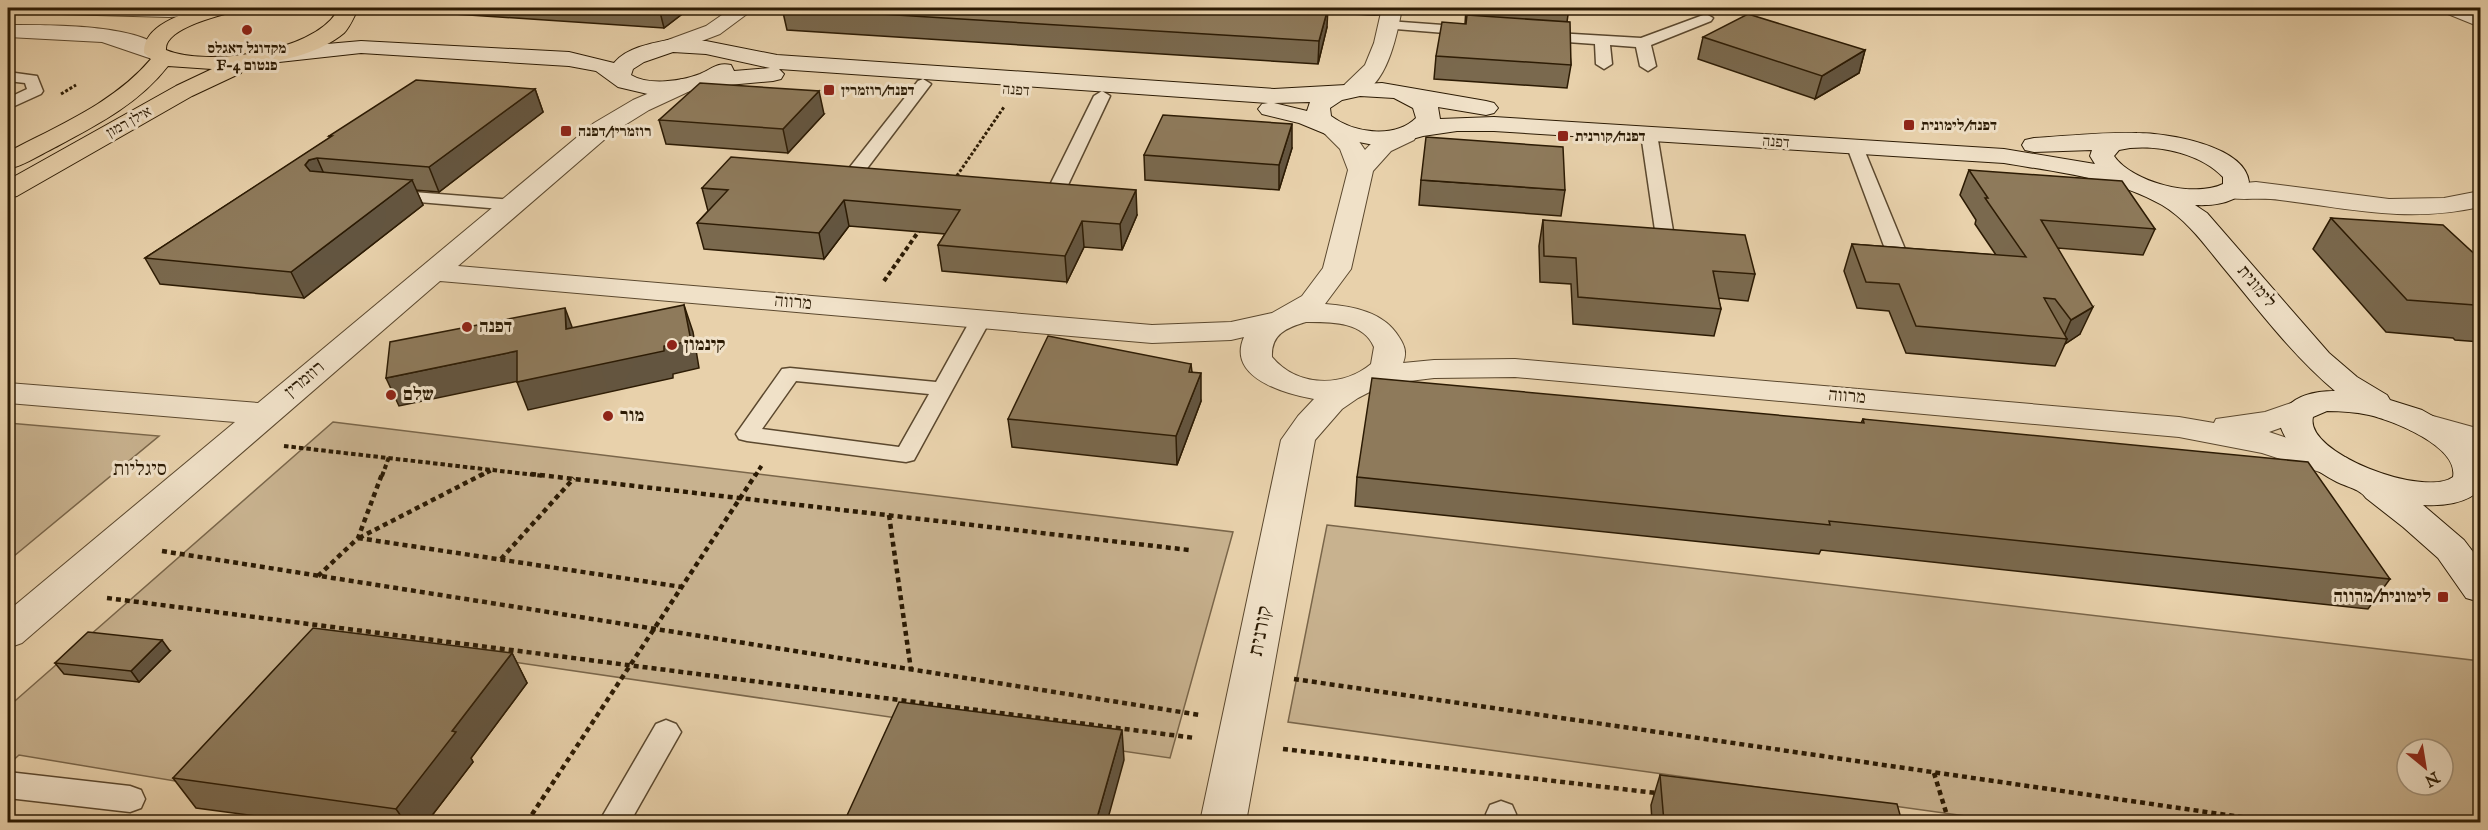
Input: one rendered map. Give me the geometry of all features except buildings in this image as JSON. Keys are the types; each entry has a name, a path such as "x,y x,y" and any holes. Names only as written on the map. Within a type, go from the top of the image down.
{"main road":[{"name":"אילן רמון","path":"8,162 131,93 156,69 159,56 153,45 156,40 167,30 197,16 224,8"},
{"path":"159,56 181,63 206,64 260,58 322,38 338,28 345,9"},
{"name":"אילן רמון","path":"8,190 184,91 260,58"}],"street":[{"path":"61,8 169,11 224,8"},
{"path":"2451,8 2481,21"},
{"path":"345,9 353,22 363,27 400,36 591,48 668,47"},
{"path":"623,80 621,69 627,62 641,54 702,36 738,13"},
{"path":"693,83 727,66 730,60 719,47 719,37 738,13"},
{"path":"1360,170 1350,145 1319,118 1317,110 1321,103 1367,78 1381,58 1390,14"},
{"path":"8,31 110,37 142,45 159,56"},
{"name":"דפנה","path":"668,47 697,45 777,62 1255,95 1307,97 1382,89 1498,109 2017,144 2144,140 2169,143 2199,152 2252,177 2301,195"},
{"path":"260,58 339,48 382,48 577,60 603,66 623,80"},
{"path":"1337,269 1348,302 1368,324 1384,336 1389,348 1389,360 1366,381 1329,390 1307,389 1278,380 1264,369 1255,352 1257,340 1265,330 1312,302 1337,269 1360,170 1382,146 1426,123 1429,112 1424,105 1389,82 1381,58"},
{"name":"דפנה","path":"623,80 648,88 778,74 1254,107 1298,115 1345,134 1371,138 1486,123 2030,159 2092,170 2137,184"},
{"name":"רוזמרין","path":"603,128 624,98 623,80"},
{"name":"רוזמרין","path":"8,633 603,128 641,105 693,83"},
{"path":"2120,142 2106,147 2102,152 2103,160 2116,173 2137,184 2184,195 2262,190 2364,205 2412,208 2450,205 2481,199"},
{"path":"2205,227 2207,206 2236,184 2233,172 2220,162"},
{"name":"לימונית","path":"2137,184 2178,204 2205,227 2306,348 2331,372 2354,390 2413,419"},
{"name":"מרווה","path":"433,272 1152,334 1224,349 1264,369"},
{"path":"1283,319 1306,313 1327,313 1368,324"},
{"name":"מרווה","path":"1152,334 1231,331 1283,319"},
{"name":"מרווה","path":"1368,324 1403,341 1429,350 1515,368"},
{"name":"לימונית","path":"2306,348 2314,382 2295,421 2298,433 2313,451 2344,471"},
{"name":"מרווה","path":"1366,381 1434,369 1515,368 2178,427 2268,444 2344,471"},
{"name":"קורנית","path":"1264,369 1289,405 1298,440"},
{"name":"קורנית","path":"1223,822 1298,440 1311,420 1322,409 1366,381"},
{"path":"8,393 265,414"},
{"name":"מרווה","path":"2178,427 2258,424 2280,419 2322,401 2342,401 2380,407 2413,419"},
{"path":"2413,419 2456,446 2472,467"},
{"path":"2344,471 2381,486 2435,494 2472,467"},
{"path":"2451,549 2442,512 2447,496 2472,467"},
{"path":"2344,471 2402,507 2451,549 2481,588"}],"lane":[{"path":"1344,8 1390,14 1483,32"},
{"path":"1519,34 1644,43 1706,18"},
{"path":"1602,40 1604,64"},
{"path":"1644,43 1648,66"},
{"path":"8,77 32,79 35,91 8,104"},
{"path":"856,171 923,84"},
{"path":"1058,187 1102,96"},
{"path":"1648,134 1665,237"},
{"path":"1855,147 1897,254"},
{"path":"374,194 512,205"},
{"path":"943,388 790,374 747,434 906,455 943,388 981,319"},
{"path":"614,822 666,732"},
{"path":"8,785 130,799"}],"path":[{"path":"951,183 1015,90"},
{"path":"865,309 924,222"},
{"path":"527,822 780,438"},
{"path":"235,440 1189,550"},
{"path":"358,538 389,457"},
{"path":"318,576 358,538 495,469"},
{"path":"501,560 574,478"},
{"path":"889,515 911,670"},
{"path":"358,538 682,587"},
{"path":"113,543 911,670 1241,732"},
{"path":"56,592 630,665 1241,732 1668,794"},
{"path":"1253,673 2275,822"},
{"path":"1934,772 1949,822"}],"shaded area":[{"path":"333,422 1233,532 1170,758 322,634 181,782 19,755 8,765 8,707"},
{"path":"8,423 159,436 8,561"},
{"path":"1327,525 2480,661 2480,822 2009,822 1288,722"}],"place":[{"name":"מקדונל דאגלס F-4 פנטום","path":"247,30"},
{"name":"דפנה/רוזמרין","path":"829,90"},
{"name":"דפנה/לימונית","path":"1909,125"},
{"name":"רוזמרין/דפנה","path":"566,131"},
{"name":"דפנה/קורנית","path":"1563,136"},
{"name":"דפנה","path":"467,327"},
{"name":"קינמון","path":"672,345"},
{"name":"שלם","path":"391,395"},
{"name":"מור","path":"608,416"},
{"name":"לימונית/מרווה","path":"2443,597"}],"district":[{"name":"סיגליות","path":"140,469"}]}
